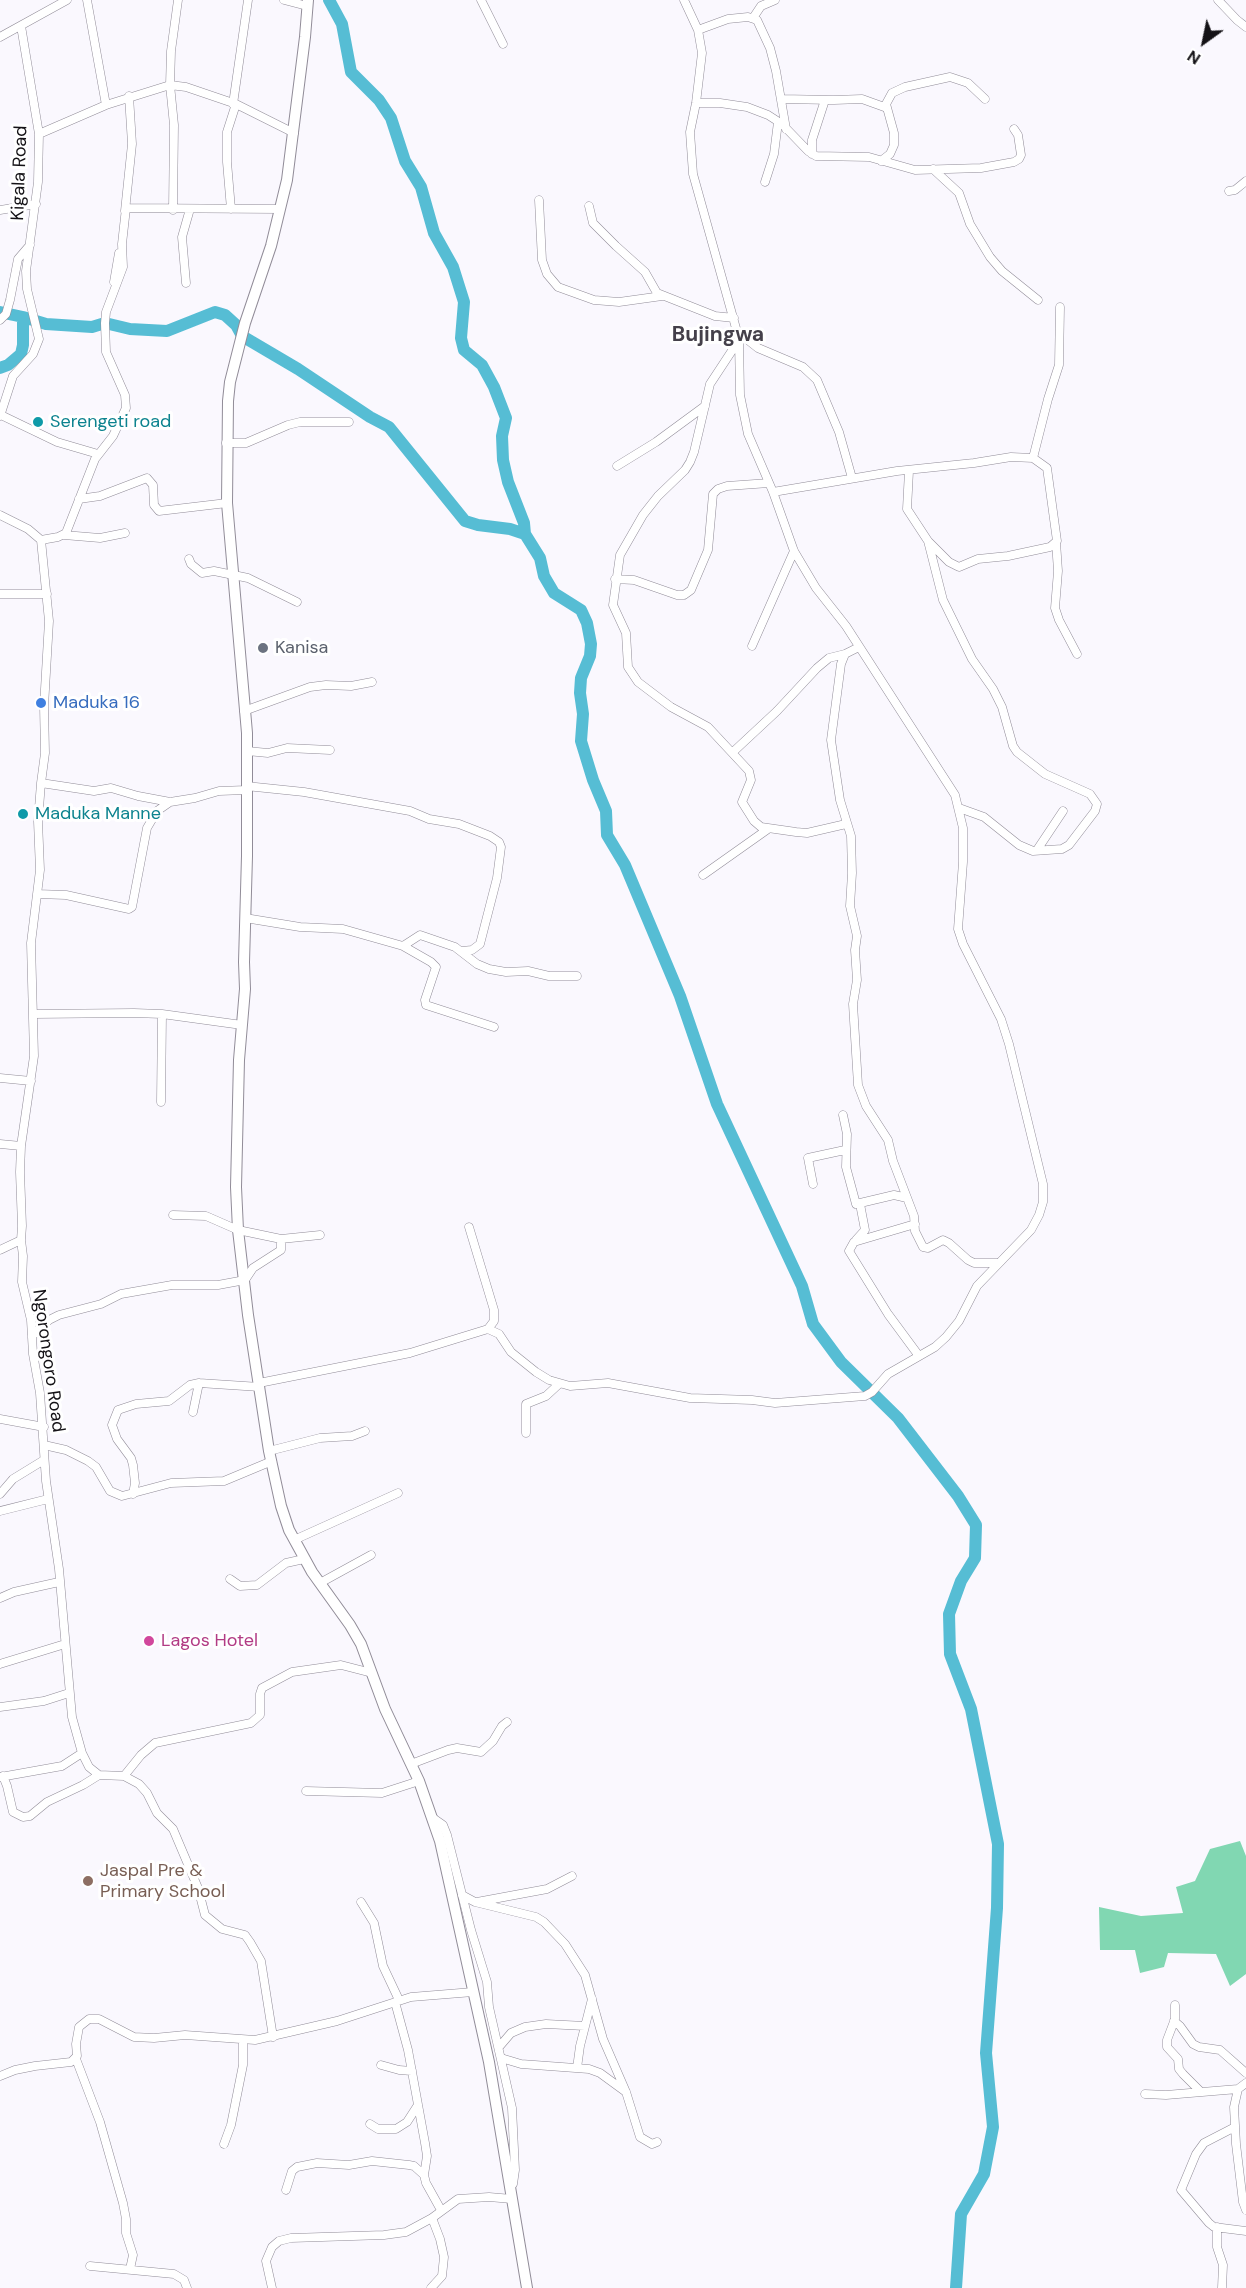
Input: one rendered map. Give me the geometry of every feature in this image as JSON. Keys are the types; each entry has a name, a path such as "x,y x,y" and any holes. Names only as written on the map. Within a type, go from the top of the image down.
{"street":[{"path":"0,38 66,0"},
{"path":"87,0 105,105"},
{"path":"173,210 174,125 170,85 171,51 178,0"},
{"path":"231,209 227,162 228,132 235,104 248,0"},
{"path":"284,0 308,3 294,134 287,180 271,246 245,323 231,382 226,443 227,503 247,751 245,989 239,1060 236,1187 238,1230 248,1315 281,1506 304,1559 361,1644 385,1708 419,1781 433,1818 499,2112 527,2288"},
{"path":"481,0 503,44"},
{"path":"488,1329 500,1334 511,1352 536,1372 560,1384 579,1386 608,1383 666,1395 721,1401 752,1400 776,1403 865,1395 872,1392 888,1374 946,1337 959,1321 977,1286 1030,1230 1039,1215 1043,1202 1043,1184 1001,1019 963,944 958,929 963,828 955,795 846,626 816,588 794,551 773,492 748,434 740,395 739,335 693,174 690,132 702,52 698,30 684,0"},
{"path":"753,18 761,6 775,0"},
{"path":"1218,0 1237,21 1246,27"},
{"path":"698,30 728,19 753,18"},
{"path":"753,18 763,31 770,48 786,129"},
{"name":"Kigala Road","path":"0,415 13,376 39,345 27,289 26,271 36,204 39,134 21,26"},
{"path":"881,161 890,154 894,145 894,133 887,108 888,99 892,93 899,89 950,76 968,83 985,99"},
{"path":"39,134 129,96 170,85 186,87 235,104 294,134"},
{"path":"64,535 98,454 120,424 126,400 106,352 106,312 114,283 126,208 132,144 129,96"},
{"path":"781,99 862,99 887,108"},
{"path":"812,154 812,140 825,100"},
{"path":"696,103 720,103 747,107 768,115 812,154 860,156 915,170 986,168 1019,159 1021,150 1014,129"},
{"path":"765,182 774,153 778,122"},
{"path":"933,169 959,193 970,224 990,257 1002,271 1038,300"},
{"path":"1229,191 1235,190 1246,181"},
{"path":"539,200 542,260 551,280 558,287 579,296 619,302 662,296"},
{"path":"0,210 36,204"},
{"path":"589,206 593,223 639,265 657,293 715,316 734,318"},
{"path":"126,208 280,209"},
{"path":"186,283 182,237 189,209"},
{"path":"0,320 6,314 18,259 30,245"},
{"path":"1033,458 1059,365 1060,308"},
{"path":"739,335 710,384 690,462 643,515 620,555 613,605 626,633 627,660 632,674 646,689 671,707 708,727 733,752 751,776 742,799 743,806 754,821 768,829 807,833 846,824"},
{"path":"739,335 758,348 803,367 817,380 839,432 852,478"},
{"path":"616,466 656,442 705,406"},
{"path":"0,415 51,439 98,454"},
{"path":"226,443 246,443 300,422 349,422"},
{"path":"773,492 897,471 1011,457 1033,458 1047,468 1049,473 1058,571 1055,608 1077,654"},
{"path":"909,471 907,510 928,541 949,562 959,567 978,559 1042,550 1056,542"},
{"path":"80,499 100,496 147,478 153,484 154,505 159,511 227,503"},
{"path":"615,579 634,580 677,595 684,595 692,590 708,550 713,494 718,489 727,486 769,483"},
{"path":"0,515 28,529 41,540 64,535 100,538 125,533"},
{"name":"Ngorongoro Road","path":"41,540 49,621 44,706 46,742 40,783 38,821 40,870 31,943 34,1044 21,1146 23,1292 29,1308 44,1427 44,1460 68,1655 72,1717 82,1753 89,1767 99,1775"},
{"path":"928,541 943,600 972,659 998,698 1013,747 1045,774 1090,794 1096,800 1095,811 1069,845 1054,850 1028,850 984,816 959,808"},
{"path":"752,646 794,551"},
{"path":"189,559 191,564 202,573 214,571 248,578 297,602"},
{"path":"0,594 47,594"},
{"path":"733,752 777,711 817,668 829,658 859,647"},
{"path":"845,654 838,678 831,740 840,800 852,846 850,906 857,936 855,950 857,980 853,1004 858,1085 866,1106 888,1140 893,1161 914,1216 918,1238 924,1248 944,1240 971,1262 978,1265 997,1263"},
{"path":"244,711 310,687 351,686 372,682"},
{"path":"247,751 268,753 287,748 330,750"},
{"path":"40,783 94,791 111,788 170,802 219,791 246,788 304,792 410,811 429,819 459,824 490,836 499,842 501,847 497,878 480,944 472,950 462,951"},
{"path":"38,894 66,895 132,908 147,828 157,811 170,802"},
{"path":"1037,850 1063,810"},
{"path":"703,875 768,829"},
{"path":"245,918 312,928 343,929 403,946 436,967 425,1000 426,1005 494,1026"},
{"path":"403,946 420,935 462,951 470,959 489,969 506,972 528,970 549,976 577,976"},
{"path":"33,1014 115,1012 162,1014 242,1025"},
{"path":"161,1102 162,1014"},
{"path":"0,1078 31,1081"},
{"path":"843,1115 847,1134 846,1167 856,1203 860,1204 894,1195 907,1198"},
{"path":"0,1144 21,1146"},
{"path":"813,1184 808,1158 845,1150"},
{"path":"860,1204 865,1230 849,1251 919,1356"},
{"path":"173,1215 206,1216 238,1230 281,1239 320,1235"},
{"path":"854,1242 915,1224"},
{"path":"133,1494 135,1483 133,1465 117,1439 112,1425 118,1410 136,1404 169,1401 190,1385 199,1383 260,1385 410,1353 488,1329 494,1321 494,1310 468,1227"},
{"path":"32,1336 49,1320 59,1315 101,1304 121,1294 172,1286 218,1285 245,1280 253,1268 280,1250 281,1239"},
{"path":"0,1250 21,1240"},
{"path":"193,1412 199,1383"},
{"path":"526,1433 526,1404 546,1396 560,1384"},
{"path":"0,1419 44,1427"},
{"path":"44,1445 66,1450 88,1461 96,1467 104,1484 115,1494 122,1496 186,1481 224,1481 271,1456 320,1437 358,1435 365,1431"},
{"path":"0,1494 13,1479 44,1460"},
{"path":"294,1540 398,1493"},
{"path":"0,1511 48,1499"},
{"path":"320,1583 371,1555"},
{"path":"230,1579 240,1586 257,1585 286,1563 304,1559"},
{"path":"0,1598 14,1592 59,1582"},
{"path":"0,1664 65,1644"},
{"path":"124,1776 141,1755 155,1743 251,1723 256,1720 261,1710 262,1688 292,1672 341,1665 372,1673"},
{"path":"0,1707 44,1701 69,1693"},
{"path":"411,1764 457,1748 481,1752 493,1741 507,1722"},
{"path":"82,1753 62,1766 1,1776 7,1786 13,1812 23,1817 30,1816 47,1802 99,1775 124,1776 143,1788 153,1807 175,1832 198,1888 205,1916 222,1929 245,1935 261,1961 273,2037"},
{"path":"306,1791 382,1792 419,1781"},
{"path":"433,1818 443,1825 447,1834 464,1906 487,1982 489,2007 512,2108 515,2170 513,2184 510,2187"},
{"path":"464,1906 547,1889 572,1875"},
{"path":"462,1894 475,1902 536,1917 565,1944 585,1975 603,2039 626,2092 640,2138 652,2144 657,2142"},
{"path":"361,1902 374,1923 383,1966 397,2001 418,2104 426,2157 424,2175 441,2210"},
{"path":"130,2269 133,2255 126,2234 123,2203 100,2122 76,2059 76,2034 79,2027 89,2019 99,2019 134,2037 185,2035 243,2040 273,2037 337,2021 423,1994 473,1992"},
{"path":"577,2068 593,1997"},
{"path":"1175,2005 1174,2021 1167,2040 1167,2047 1178,2058 1179,2069 1200,2091"},
{"path":"1174,2021 1193,2044 1220,2050 1246,2073"},
{"path":"499,2047 512,2033 525,2027 546,2024 585,2026"},
{"path":"224,2144 231,2125 243,2065 243,2040"},
{"path":"501,2058 521,2064 577,2068 600,2073 626,2092"},
{"path":"0,2076 15,2070 71,2062 76,2059"},
{"path":"381,2065 412,2071"},
{"path":"1246,2083 1238,2090 1235,2098 1241,2187 1246,2210"},
{"path":"1144,2094 1166,2095 1238,2090"},
{"path":"370,2124 378,2129 396,2130 407,2122 418,2104"},
{"path":"1236,2127 1204,2143 1196,2154 1182,2186 1182,2194 1203,2218 1218,2227 1246,2231"},
{"path":"286,2190 292,2170 317,2163 348,2165 372,2161 409,2165 424,2175"},
{"path":"272,2288 266,2260 272,2247 279,2241 291,2238 384,2235 406,2232 464,2198 512,2199"},
{"path":"431,2288 442,2276 444,2257 432,2218"},
{"path":"1218,2227 1217,2247 1223,2265 1222,2288"},
{"path":"90,2266 174,2274 184,2280 187,2288"}],"green space":[{"path":"1240,1841 1246,1856 1246,1974 1230,1986 1216,1954 1168,1953 1164,1967 1140,1973 1135,1950 1100,1950 1099,1907 1141,1916 1183,1913 1176,1887 1195,1881 1210,1849"}],"waterway":[{"path":"329,0 342,24 351,72 379,100 391,118 405,161 421,187 434,233 453,267 464,302 461,338 464,350 482,365 494,387 506,418 502,436 503,460 508,482 524,523 525,534"},
{"path":"0,312 23,317"},
{"path":"0,368 8,365 21,354 23,317 46,324 92,327 105,323 130,329 167,331 215,312 225,315 236,325 242,336 389,427 465,521 525,534 540,558 544,576 554,593 581,610 587,623 591,644 590,656 581,678 580,693 583,714 581,741 593,780 606,811 607,835 625,865 680,996 717,1104 802,1286 813,1324 841,1362 898,1418 958,1496 976,1525 975,1558 961,1581 949,1614 950,1654 971,1709 998,1844 997,1908 986,2053 993,2127 984,2174 961,2214 956,2288"}],"place":[{"name":"Serengeti road","path":"38,422"},
{"name":"Kanisa","path":"263,648"},
{"name":"Maduka 16","path":"41,703"},
{"name":"Maduka Manne","path":"23,814"},
{"name":"Lagos Hotel","path":"149,1641"},
{"name":"Jaspal Pre & Primary School","path":"88,1881"}],"district":[{"name":"Bujingwa","path":"718,335"}]}
